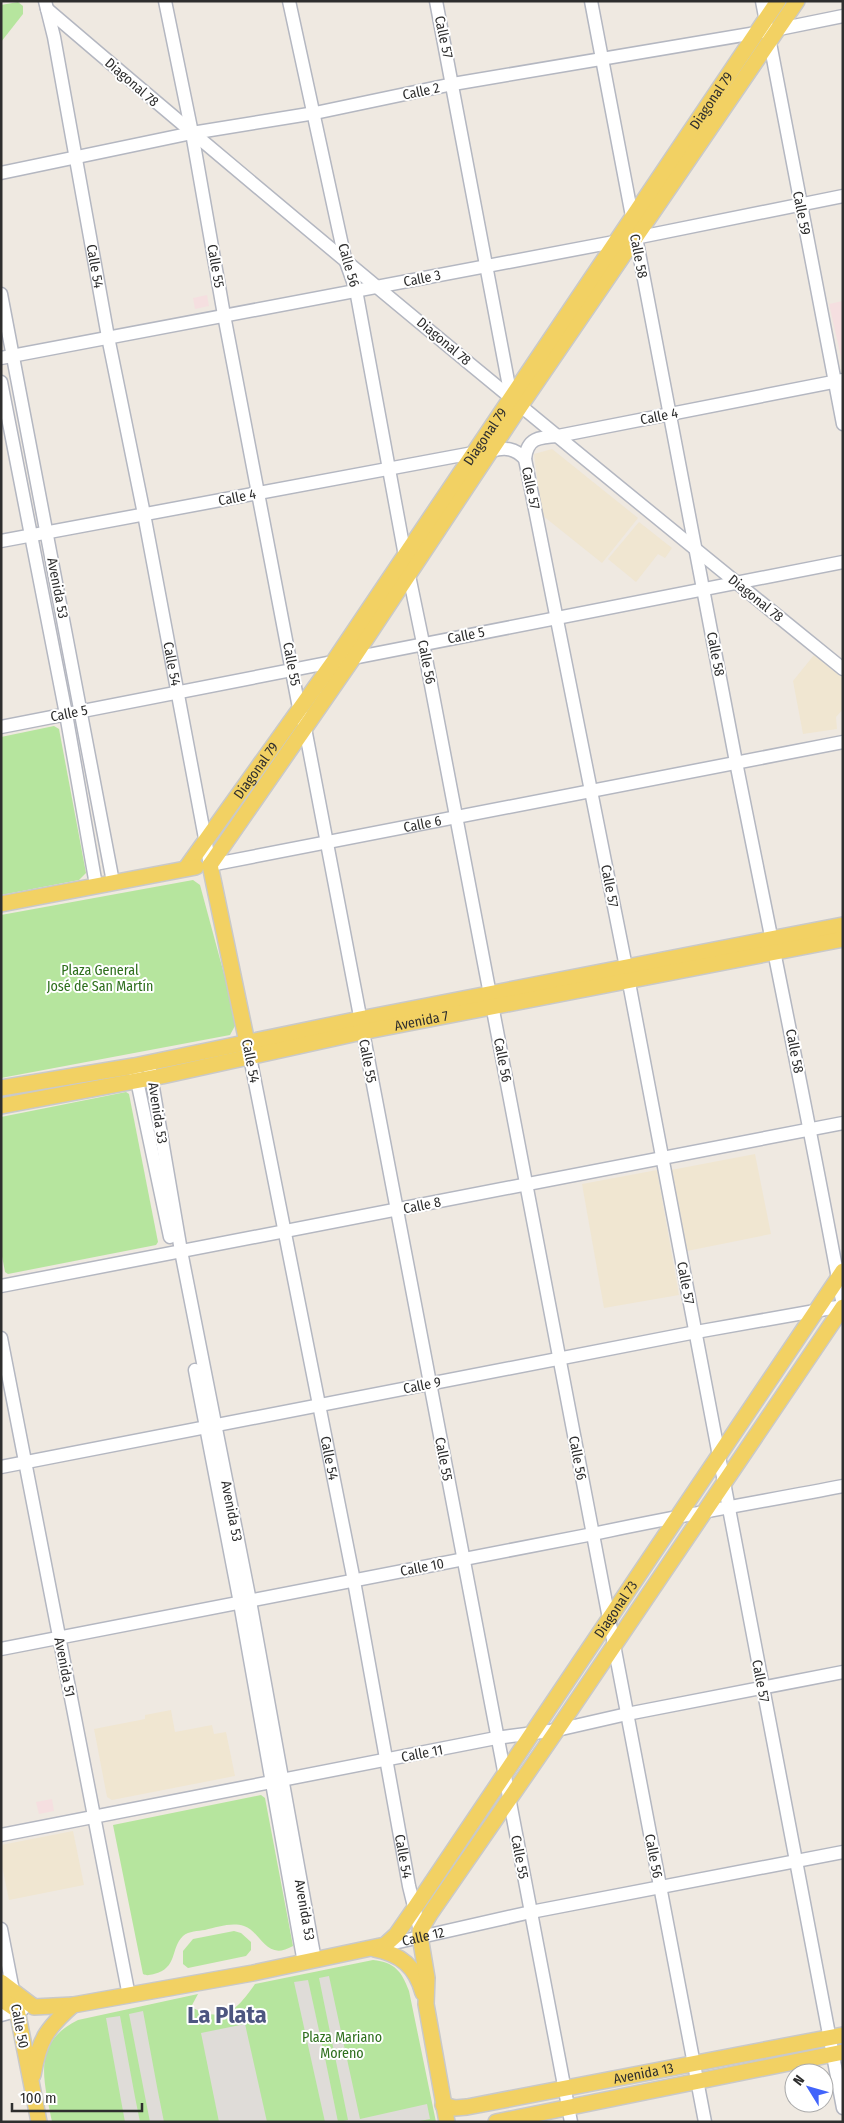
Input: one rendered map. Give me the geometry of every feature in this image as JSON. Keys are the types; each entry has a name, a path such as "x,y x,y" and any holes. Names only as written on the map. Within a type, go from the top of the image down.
{"main road":[{"name":"Diagonal 79","path":"186,868 334,661 473,453 516,401 635,238 768,30 778,1"},
{"name":"Diagonal 79","path":"210,865 354,657 491,451 516,401 632,220 768,30 797,1"},
{"name":"Calle 6","path":"1,904 210,865"},
{"name":"Calle 54","path":"210,865 249,1050"},
{"name":"Avenida 7","path":"1,1106 143,1072 361,1026 774,946 843,926"},
{"name":"Avenida 7","path":"774,946 843,940"},
{"name":"Avenida 7","path":"1,1088 143,1072"},
{"name":"Diagonal 73","path":"380,1947 396,1935 414,1909 840,1275"},
{"name":"Diagonal 73","path":"420,1934 430,1914 557,1730 843,1306"},
{"name":"Calle 54","path":"420,1934 427,1978 426,2004 446,2122"},
{"name":"Calle 12","path":"34,2007 73,2006 380,1947"},
{"path":"380,1947 409,1965 417,1976 426,2004"},
{"path":"5,1991 34,2007"},
{"path":"5,1991 17,2010"},
{"path":"32,2084 38,2047 58,2019 73,2006"},
{"name":"Calle 50","path":"17,2010 39,2122"},
{"name":"Avenida 13","path":"443,2105 454,2108 467,2107 836,2036"},
{"name":"Avenida 13","path":"496,2122 570,2115 697,2082 838,2053"}],"street":[{"name":"Calle 55","path":"165,1 192,133 224,315 305,728 496,1738 570,2115"},
{"name":"Calle 56","path":"289,1 315,113 345,259 356,290 390,468 404,556 423,643 705,2122"},
{"name":"Calle 57","path":"436,1 516,401"},
{"name":"Calle 58","path":"591,1 736,763 840,1275 843,1306"},
{"name":"Calle 59","path":"762,1 801,204 839,381 843,424"},
{"name":"Diagonal 78","path":"46,5 192,133 696,550 843,668"},
{"name":"Calle 54","path":"46,5 108,338 179,691 210,865"},
{"name":"Calle 2","path":"1,173 192,133 315,113 453,84 843,16"},
{"name":"Calle 3","path":"7,357 635,238 843,196"},
{"name":"Avenida 53","path":"1,294 7,357 48,533 113,882"},
{"name":"Calle 4","path":"525,459 526,451 534,440 539,437 558,436 839,381"},
{"name":"Avenida 53","path":"1,382 66,714 96,885"},
{"path":"491,451 505,448 510,449 525,459"},
{"name":"Calle 4","path":"1,542 473,453"},
{"name":"Calle 57","path":"525,459 627,974 796,1861 836,2036 843,2108"},
{"name":"Calle 5","path":"1,727 843,562"},
{"name":"Calle 6","path":"210,865 843,742"},
{"name":"Calle 54","path":"249,1050 354,1580 420,1934"},
{"name":"Avenida 53","path":"143,1072 245,1602 309,1961"},
{"name":"Calle 8","path":"1,1286 843,1124"},
{"name":"Calle 9","path":"1,1467 696,1332 843,1306"},
{"name":"Avenida 51","path":"1,1338 129,1996"},
{"name":"Calle 10","path":"1,1649 678,1516 704,1513 843,1486"},
{"name":"Calle 11","path":"1,1835 496,1738 557,1730 627,1714 843,1672"},
{"name":"Calle 12","path":"380,1947 420,1934 843,1852"},
{"name":"Calle 50","path":"1,1929 5,1991"},
{"name":"Calle 12","path":"1,2015 34,2007"}],"shaded area":[{"path":"207,295 209,306 195,309 193,298"},
{"path":"843,301 843,366 829,304"},
{"path":"552,449 638,518 602,563 542,515 534,454"},
{"path":"639,522 672,548 665,558 658,554 636,582 608,559"},
{"path":"814,655 843,678 843,709 836,717 837,729 803,734 793,681"},
{"path":"755,1154 771,1234 687,1251 671,1170"},
{"path":"657,1170 679,1295 604,1308 582,1184"},
{"path":"171,1710 175,1732 212,1725 214,1734 226,1732 235,1776 112,1800 107,1797 94,1729 145,1719 145,1715"},
{"path":"52,1799 54,1811 39,1814 36,1802"},
{"path":"73,1831 84,1885 9,1900 1,1861 1,1845"},
{"path":"329,1976 360,2119 427,2104 430,2119 415,2122 339,2122 348,2120 319,1978"},
{"path":"308,1980 338,2122 325,2122 294,1982"},
{"path":"143,2011 164,2122 150,2122 129,2014"},
{"path":"120,2016 140,2122 125,2122 106,2018"},
{"path":"245,2024 267,2122 219,2122 201,2033"}],"green space":[{"path":"18,2 23,6 23,14 1,42 1,5"},
{"path":"54,726 59,729 86,873 79,880 1,895 1,737"},
{"name":"Plaza General José de San Martín","path":"193,880 200,885 237,1022 230,1035 1,1078 1,915"},
{"path":"126,1092 129,1094 158,1242 156,1245 8,1274 5,1272 1,1251 1,1117"},
{"path":"261,1795 265,1798 293,1946 284,1950 276,1950 270,1948 250,1929 244,1926 224,1925 185,1934 179,1941 173,1958 167,1967 154,1974 143,1974 113,1825"},
{"path":"234,1931 241,1933 251,1942 251,1950 246,1956 188,1968 183,1964 183,1951 193,1939"},
{"name":"Plaza Mariano Moreno","path":"373,1960 387,1963 397,1969 404,1978 409,1991 436,2122 52,2122 44,2077 47,2051 53,2040 63,2029 78,2020 198,1994 191,2007 202,2012 221,2014 235,2008 255,1984"}],"district":[{"name":"La Plata","path":"227,2015"}]}
